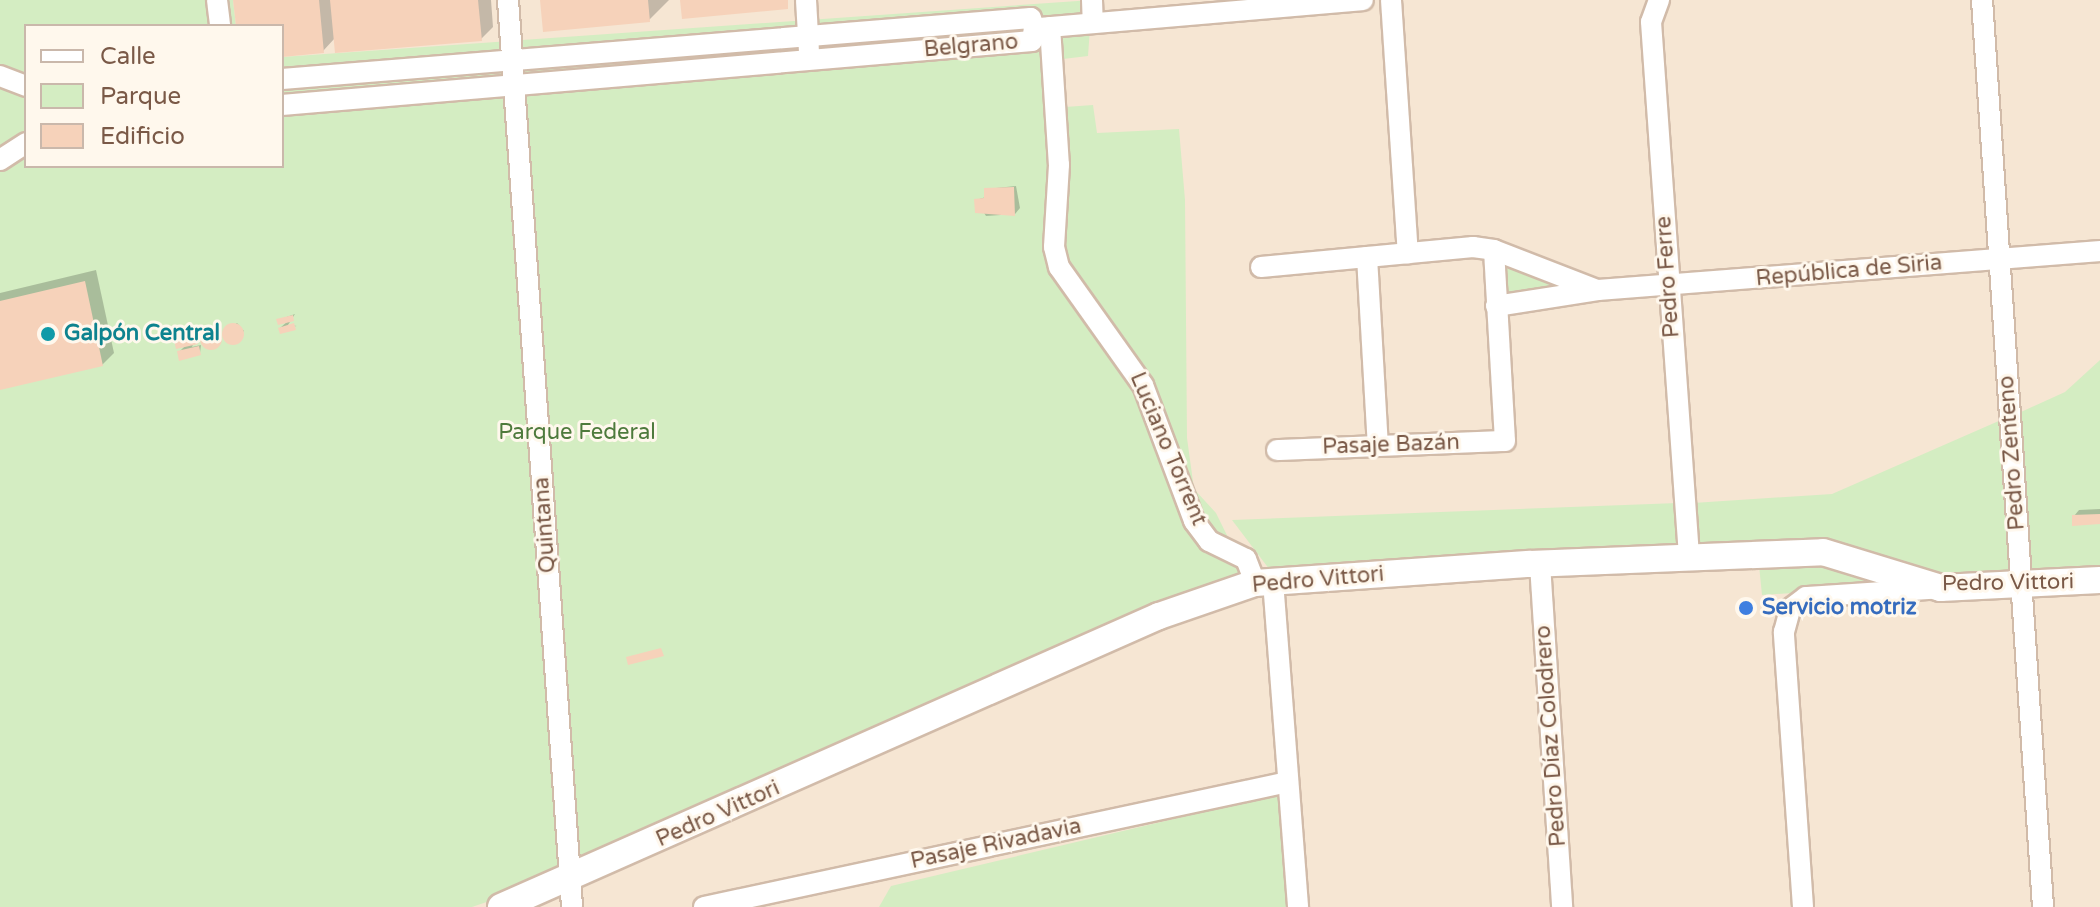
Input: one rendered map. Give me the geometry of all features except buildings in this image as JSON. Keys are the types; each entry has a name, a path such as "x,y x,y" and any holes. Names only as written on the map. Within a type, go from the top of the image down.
{"street":[{"path":"217,0 220,24"},
{"name":"Quintana","path":"508,0 572,907"},
{"path":"806,0 810,59"},
{"path":"1092,0 1093,23"},
{"path":"1042,28 1363,0"},
{"path":"1391,0 1408,253"},
{"name":"Pedro Ferre","path":"1659,0 1651,22 1689,556"},
{"name":"Pedro Zenteno","path":"1982,0 2043,907"},
{"name":"Belgrano","path":"284,79 1031,18 1042,28 1032,41 284,105"},
{"name":"Luciano Torrent","path":"1042,28 1059,165 1054,247 1059,267 1143,385 1194,521 1209,541 1246,559 1264,582"},
{"path":"0,76 24,85"},
{"path":"0,160 24,144"},
{"path":"1494,250 1496,306"},
{"name":"República de Siria","path":"1261,267 1408,253 1494,250 1598,290"},
{"name":"República de Siria","path":"1496,306 1598,290 2100,251"},
{"path":"1367,257 1378,446"},
{"name":"Pasaje Bazán","path":"1277,450 1505,441 1496,306"},
{"name":"Pedro Vittori","path":"501,907 570,880 1159,616 1264,582 1689,556 1823,552 1941,588 2100,580"},
{"name":"Pedro Díaz Colodrero","path":"1540,564 1562,907"},
{"path":"1264,582 1288,782 1298,907"},
{"path":"1803,907 1784,632 1790,609 1806,597 1941,588"},
{"name":"Pasaje Rivadavia","path":"704,907 1288,782"},
{"path":"798,886 800,907"}],"shaded area":[{"path":"0,0 2100,0 2100,907 0,907"}],"green space":[{"name":"Parque Federal","path":"0,0 233,0 236,24 24,24 24,168 284,168 284,57 1092,0 1088,56 1063,59 1065,107 1093,105 1097,133 1179,129 1185,200 1187,438 1194,489 1216,513 1248,578 542,883 472,907 0,907"},
{"path":"1495,252 1584,291 1498,304"},
{"path":"2100,360 2100,568 2030,571 2021,412 2065,392"},
{"path":"2001,420 2009,572 1942,576 1696,551 1693,503 1832,494"},
{"path":"1678,503 1681,552 1273,574 1232,520"},
{"path":"1821,561 1911,585 1762,595 1759,565"},
{"path":"1279,794 1289,907 879,907 891,886"}],"place":[{"name":"Galpón Central","path":"48,334"},
{"name":"Servicio motriz","path":"1746,608"}]}
